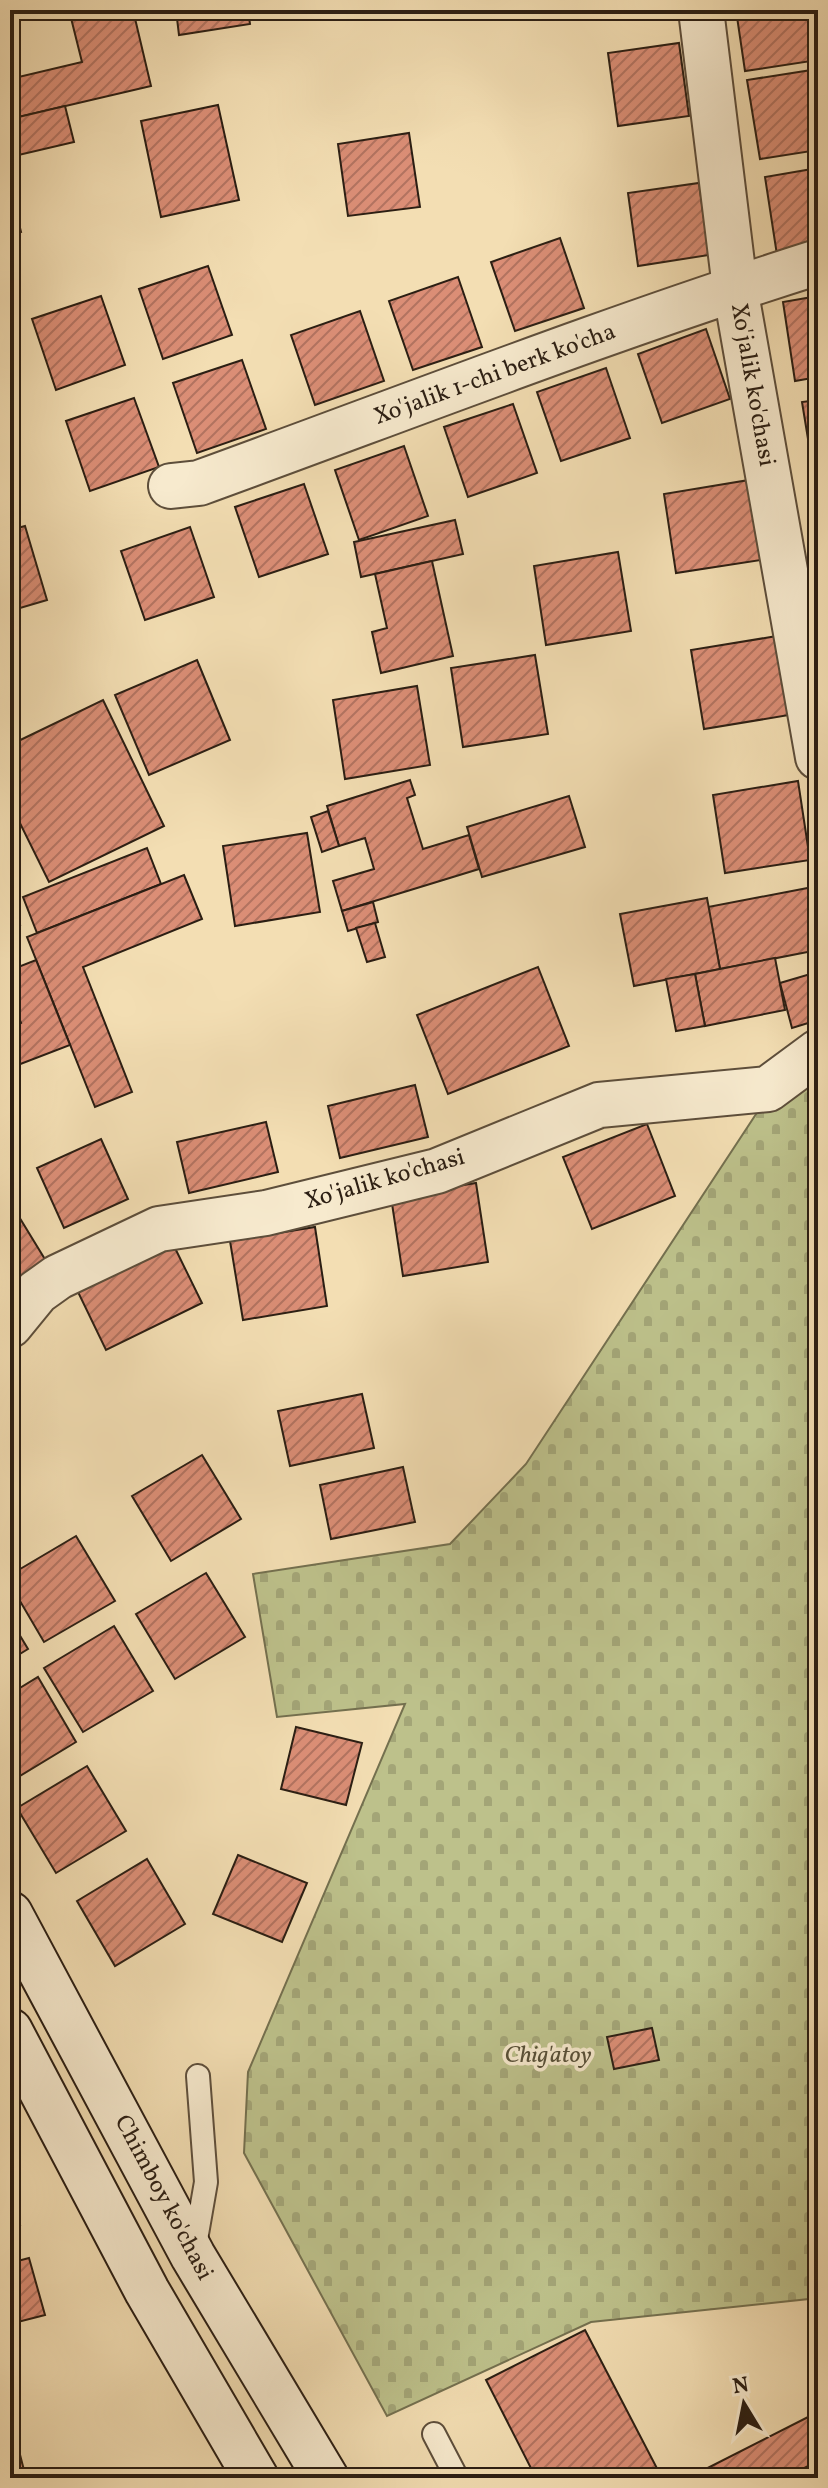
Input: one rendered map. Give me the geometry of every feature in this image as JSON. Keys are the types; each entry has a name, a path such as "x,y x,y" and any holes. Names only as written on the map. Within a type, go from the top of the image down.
{"street":[{"name":"Xo'jalik ko'chasi","path":"701,10 735,288 818,757"},
{"name":"Xo'jalik 1-chi berk ko'cha","path":"171,486 199,483 735,288 818,262"},
{"name":"Xo'jalik ko'chasi","path":"10,1325 37,1292 58,1277 159,1229 266,1213 437,1171 599,1105 768,1089 818,1052"},
{"name":"Chimboy ko'chasi","path":"10,1914 193,2256 326,2478"},
{"path":"10,2031 147,2291 256,2478"}],"lane":[{"path":"193,2256 206,2182 198,2076"},
{"path":"434,2434 457,2478"}],"green space":[{"name":"Chig'atoy","path":"818,1066 818,2298 591,2322 387,2416 244,2153 248,2072 405,1704 277,1717 253,1574 450,1544 526,1464 764,1102"}],"building":[{"path":"69,10 133,10 151,86 10,119 10,79 82,62"},
{"path":"176,10 248,10 250,24 179,35"},
{"path":"600,10 642,10 601,16"},
{"path":"736,10 818,10 818,60 745,71"},
{"path":"679,43 689,116 618,126 608,53"},
{"path":"818,69 818,150 760,159 747,80"},
{"path":"218,105 239,200 161,217 141,121"},
{"path":"65,106 74,142 10,157 10,119"},
{"path":"409,133 420,207 348,216 338,144"},
{"path":"818,168 818,249 777,255 765,177"},
{"path":"699,183 709,255 638,266 628,193"},
{"path":"10,187 21,232 10,234"},
{"path":"560,238 584,308 515,331 491,262"},
{"path":"208,266 232,335 163,359 139,289"},
{"path":"458,277 482,347 413,370 389,301"},
{"path":"101,296 125,365 56,390 32,319"},
{"path":"818,296 818,377 795,381 783,302"},
{"path":"360,311 384,381 315,405 291,335"},
{"path":"706,329 730,399 662,423 638,354"},
{"path":"242,360 266,429 197,453 173,383"},
{"path":"606,368 630,438 561,461 537,392"},
{"path":"134,398 159,467 90,491 66,421"},
{"path":"818,400 818,481 815,482 802,402"},
{"path":"513,404 537,473 468,497 444,427"},
{"path":"404,446 428,516 359,540 335,470"},
{"path":"749,480 761,560 676,573 664,494"},
{"path":"304,484 328,554 259,577 235,507"},
{"path":"455,520 463,554 361,577 354,542"},
{"path":"25,526 47,600 10,611 10,530"},
{"path":"190,527 214,597 145,620 121,551"},
{"path":"618,552 631,631 546,645 534,566"},
{"path":"432,561 453,656 381,673 372,632 387,628 375,574"},
{"path":"777,636 789,715 704,729 691,650"},
{"path":"535,655 548,734 463,747 451,668"},
{"path":"197,660 230,740 149,775 115,695"},
{"path":"417,686 430,765 345,779 333,700"},
{"path":"103,700 164,826 49,882 10,803 10,745"},
{"path":"410,780 415,795 407,798 423,849 469,835 479,869 342,911 333,881 374,869 365,838 339,846 327,806"},
{"path":"798,781 810,860 725,873 713,795"},
{"path":"569,796 585,847 482,877 467,827"},
{"path":"328,811 339,846 322,852 311,817"},
{"path":"307,833 320,912 235,926 223,846"},
{"path":"147,848 161,884 37,933 23,897"},
{"path":"184,875 202,919 83,967 132,1092 95,1107 27,937"},
{"path":"818,886 818,950 720,969 708,907"},
{"path":"707,898 720,969 634,986 620,914"},
{"path":"10,902 20,925 10,929"},
{"path":"373,902 378,922 348,931 342,911"},
{"path":"375,923 385,957 367,962 356,928"},
{"path":"775,958 785,1010 705,1026 695,974"},
{"path":"36,960 70,1045 10,1068 10,1027 21,1023 10,994 10,988 19,985 13,969"},
{"path":"538,967 569,1046 448,1094 417,1015"},
{"path":"817,972 818,1020 792,1028 780,983"},
{"path":"695,974 705,1026 676,1031 666,979"},
{"path":"415,1085 428,1137 340,1158 328,1106"},
{"path":"266,1122 278,1172 189,1193 177,1142"},
{"path":"647,1124 675,1196 592,1229 563,1157"},
{"path":"101,1139 128,1199 64,1228 37,1168"},
{"path":"476,1183 488,1262 403,1276 391,1197"},
{"path":"10,1202 46,1261 10,1305"},
{"path":"315,1227 327,1306 243,1320 230,1241"},
{"path":"173,1244 202,1303 106,1350 78,1292"},
{"path":"362,1394 374,1448 290,1466 278,1411"},
{"path":"202,1455 241,1519 171,1561 132,1496"},
{"path":"403,1467 415,1522 331,1539 320,1485"},
{"path":"76,1536 115,1601 44,1642 10,1584 10,1575"},
{"path":"206,1573 245,1637 175,1679 136,1614"},
{"path":"10,1619 28,1649 10,1660"},
{"path":"114,1626 153,1691 83,1732 44,1668"},
{"path":"38,1677 76,1742 10,1782 10,1694"},
{"path":"296,1727 362,1743 346,1805 281,1789"},
{"path":"87,1766 126,1831 56,1873 17,1808"},
{"path":"238,1855 307,1883 282,1942 213,1914"},
{"path":"147,1859 185,1924 115,1966 77,1901"},
{"path":"652,2028 659,2060 614,2069 607,2037"},
{"path":"10,2187 20,2225 10,2227"},
{"path":"29,2258 45,2315 10,2324 10,2263"},
{"path":"585,2330 662,2478 536,2478 486,2380"},
{"path":"818,2412 818,2461 785,2478 688,2478"},
{"path":"17,2443 26,2478 10,2478 10,2444"}]}
